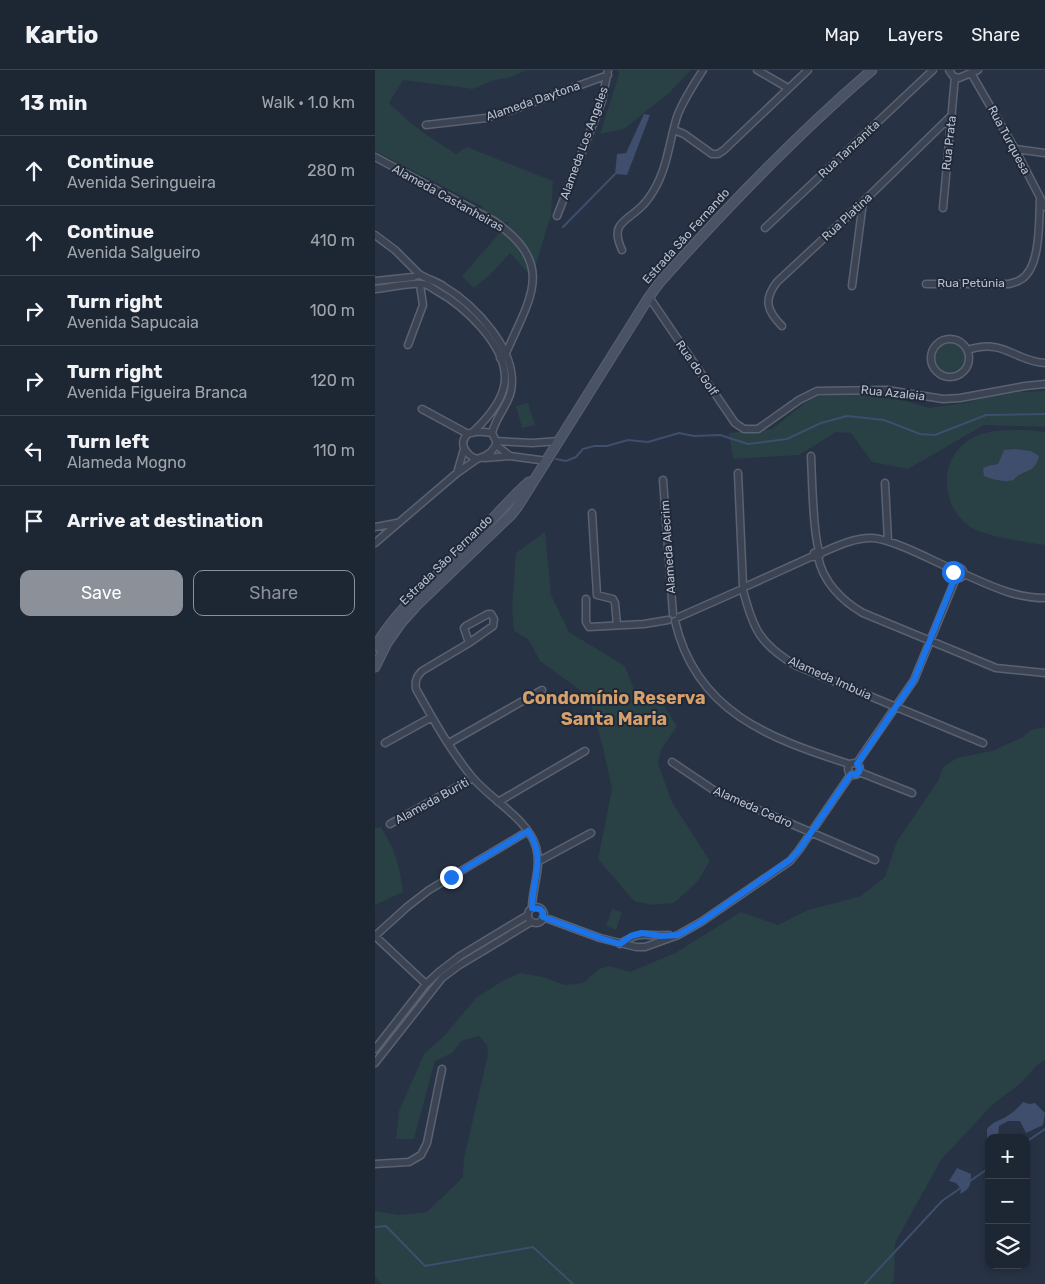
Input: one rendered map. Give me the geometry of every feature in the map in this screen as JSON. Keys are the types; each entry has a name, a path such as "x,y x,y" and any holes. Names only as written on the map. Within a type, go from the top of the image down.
{"main road":[{"name":"Estrada São Fernando","path":"375,667 387,643 417,604 511,515 539,474 649,297 689,249 753,181 853,85 872,70"},
{"name":"Estrada São Fernando","path":"375,647 396,616 414,596 539,474"}],"street":[{"path":"622,250 617,240 617,229 625,219 643,205 655,187 664,168 676,120 703,70"},
{"path":"757,70 788,88"},
{"path":"674,130 684,134 712,154 718,154 808,70"},
{"name":"Rua Tanzanita","path":"765,228 933,70"},
{"path":"949,70 955,77 963,77 975,72"},
{"name":"Alameda Daytona","path":"426,125 486,118 512,110 608,72"},
{"name":"Alameda Los Angeles","path":"557,216 602,100 608,72"},
{"name":"Rua Turquesa","path":"975,72 1045,207"},
{"name":"Rua Prata","path":"943,208 955,77"},
{"name":"Rua Platina","path":"782,326 770,312 768,297 771,289 952,115"},
{"path":"1015,149 1045,153"},
{"name":"Alameda Castanheiras","path":"375,157 494,221 510,233 523,247 531,262 534,278 527,305 506,353"},
{"name":"Rua Petúnia","path":"926,284 1009,284 1021,280 1028,273 1033,263 1037,246 1040,199"},
{"path":"852,286 863,202"},
{"path":"375,235 395,250 418,280 462,308 484,331 500,358 504,372 504,386 499,399 485,421 464,440 464,448 457,473"},
{"path":"375,289 418,280"},
{"path":"408,345 423,305 418,280"},
{"path":"375,281 418,280 443,286 474,310 490,328 506,353 511,373 511,391 492,433 496,443 510,456"},
{"name":"Rua do Golf","path":"649,297 735,423 744,429 752,430"},
{"path":"947,340 959,341 967,350 969,362 962,373 951,377 939,373 935,369 932,357 933,351 941,342 947,340"},
{"path":"967,350 983,346 993,347 1009,350 1035,362 1045,363"},
{"path":"500,358 506,353"},
{"name":"Rua Azaleia","path":"752,430 758,429 803,397 817,391 887,390 943,399 961,398 1045,384"},
{"path":"423,409 470,433 492,433"},
{"path":"496,443 532,444 559,441"},
{"path":"375,543 457,473 491,452 496,443"},
{"path":"464,448 471,457 478,459 510,456 547,461"},
{"path":"811,456 818,554 826,577 840,596 863,613 996,668 1045,673"},
{"name":"Alameda Imbuia","path":"738,473 743,588 756,630 777,654 804,669 983,743"},
{"name":"Alameda Alecrim","path":"663,480 674,618 678,637 700,680 721,703 763,732 816,754 849,764"},
{"path":"885,483 889,541"},
{"path":"592,513 597,595 613,599 617,625"},
{"path":"382,537 376,527 399,523"},
{"path":"586,600 586,622 589,627 644,624 674,618 818,554 858,540 873,538 889,541 954,570 960,568 963,574 1009,594 1045,598"},
{"path":"857,764 914,680 955,578 953,575 954,570"},
{"path":"955,578 961,578 963,574"},
{"path":"375,1049 426,984 448,964 527,915 532,908 532,897 539,861 535,844 528,831 473,778 415,689 417,676 422,671 469,643 491,629 494,619 491,614 485,615 466,626 465,632 469,643"},
{"path":"449,743 542,690"},
{"path":"385,743 432,717"},
{"path":"498,802 585,751"},
{"name":"Alameda Cedro","path":"672,762 715,792 875,860"},
{"path":"853,762 857,764 860,768 859,772 856,775 851,774 847,770 849,764 853,762"},
{"path":"859,772 912,793"},
{"path":"543,917 600,938 641,948 678,935 701,922 790,860 799,850 851,774"},
{"name":"Alameda Buriti","path":"390,824 473,778"},
{"path":"426,984 375,936 429,890 528,831"},
{"path":"539,861 591,832"},
{"path":"375,1063 442,978 458,966 531,922 539,923 543,917 543,912 540,909 532,908"},
{"path":"527,915 531,922"},
{"path":"620,944 631,936 642,933 678,935"},
{"path":"652,935 654,944"},
{"path":"631,936 631,945"},
{"path":"426,984 442,978"},
{"path":"423,1001 426,984"},
{"path":"375,1164 409,1162 421,1155 427,1143 442,1069"}],"green space":[{"path":"375,70 527,70 511,77 491,81 473,89 403,80 389,103 405,118 456,154 467,147 553,181 551,215 532,277 510,253 490,275 474,288 462,276 509,222 485,223 483,207 375,151"},
{"path":"618,70 691,70 670,92 624,129 600,134 619,74"},
{"path":"950,341 961,346 966,357 961,368 950,373 939,368 934,357 939,346"},
{"path":"1045,391 1045,427 984,425 908,469 872,462 851,433 836,432 799,455 733,459 729,433 772,429 814,396 881,394 929,408 965,403 1001,393"},
{"path":"528,403 535,425 522,428 516,406"},
{"path":"1030,430 1045,432 1045,545 1017,541 977,531 959,516 951,504 947,491 950,463 957,451 967,441 981,434 993,431"},
{"path":"545,532 551,595 569,632 625,666 637,697 657,695 677,726 661,750 658,763 672,802 710,861 697,882 674,903 652,905 634,901 598,859 612,789 589,697 540,661 528,639 514,631 512,608 516,553"},
{"path":"1045,727 1045,1060 1036,1066 1020,1084 992,1105 941,1160 895,1243 894,1280 891,1284 382,1284 375,1277 375,1211 399,1215 427,1212 463,1177 464,1158 488,1054 487,1045 479,1036 462,1041 452,1053 435,1061 414,1139 396,1139 399,1111 424,1054 444,1036 476,998 504,980 520,973 543,977 565,985 583,983 599,969 610,966 630,972 675,953 741,912 778,925 808,910 861,896 885,877 897,841 938,781 943,767 957,758 992,751 1023,737 1031,730"},
{"path":"381,827 396,858 403,892 375,905 375,828"},
{"path":"612,909 622,912 616,930 606,926"}],"water":[{"path":"644,114 650,115 627,175 615,174 617,154 626,153"},
{"path":"1004,450 1031,451 1039,456 1034,467 1010,481 984,476 983,468 998,464"},
{"path":"1023,1102 1035,1103 1045,1113 1043,1125 1026,1133 1020,1121 1008,1121 999,1126 998,1134 987,1134 987,1129 994,1123 1018,1108"},
{"path":"957,1168 971,1174 969,1186 960,1194 961,1189 956,1183 949,1181"}],"waterway":[{"path":"563,227 615,174"},
{"path":"556,459 566,461 576,457 583,449 594,446 607,446 628,440 648,442 679,433 694,436 720,435 748,444 787,439 821,423 847,416 884,420 920,434 935,435 986,415 1045,414"},
{"path":"1030,1139 1045,1129"},
{"path":"970,1181 985,1171"},
{"path":"865,1284 942,1201 962,1187"},
{"path":"375,1227 386,1226 425,1266 533,1247 573,1284"}],"district":[{"name":"Condomínio Reserva Santa Maria","path":"614,708"}],"route":[{"path":"451,877 528,831 535,844 539,861 532,897 532,908 540,909 543,912 543,917 620,944 631,936 642,933 661,936 678,935 701,922 790,860 807,840 810,832 851,774 858,774 860,768 857,764 914,680 922,663 955,578 953,572"}]}
